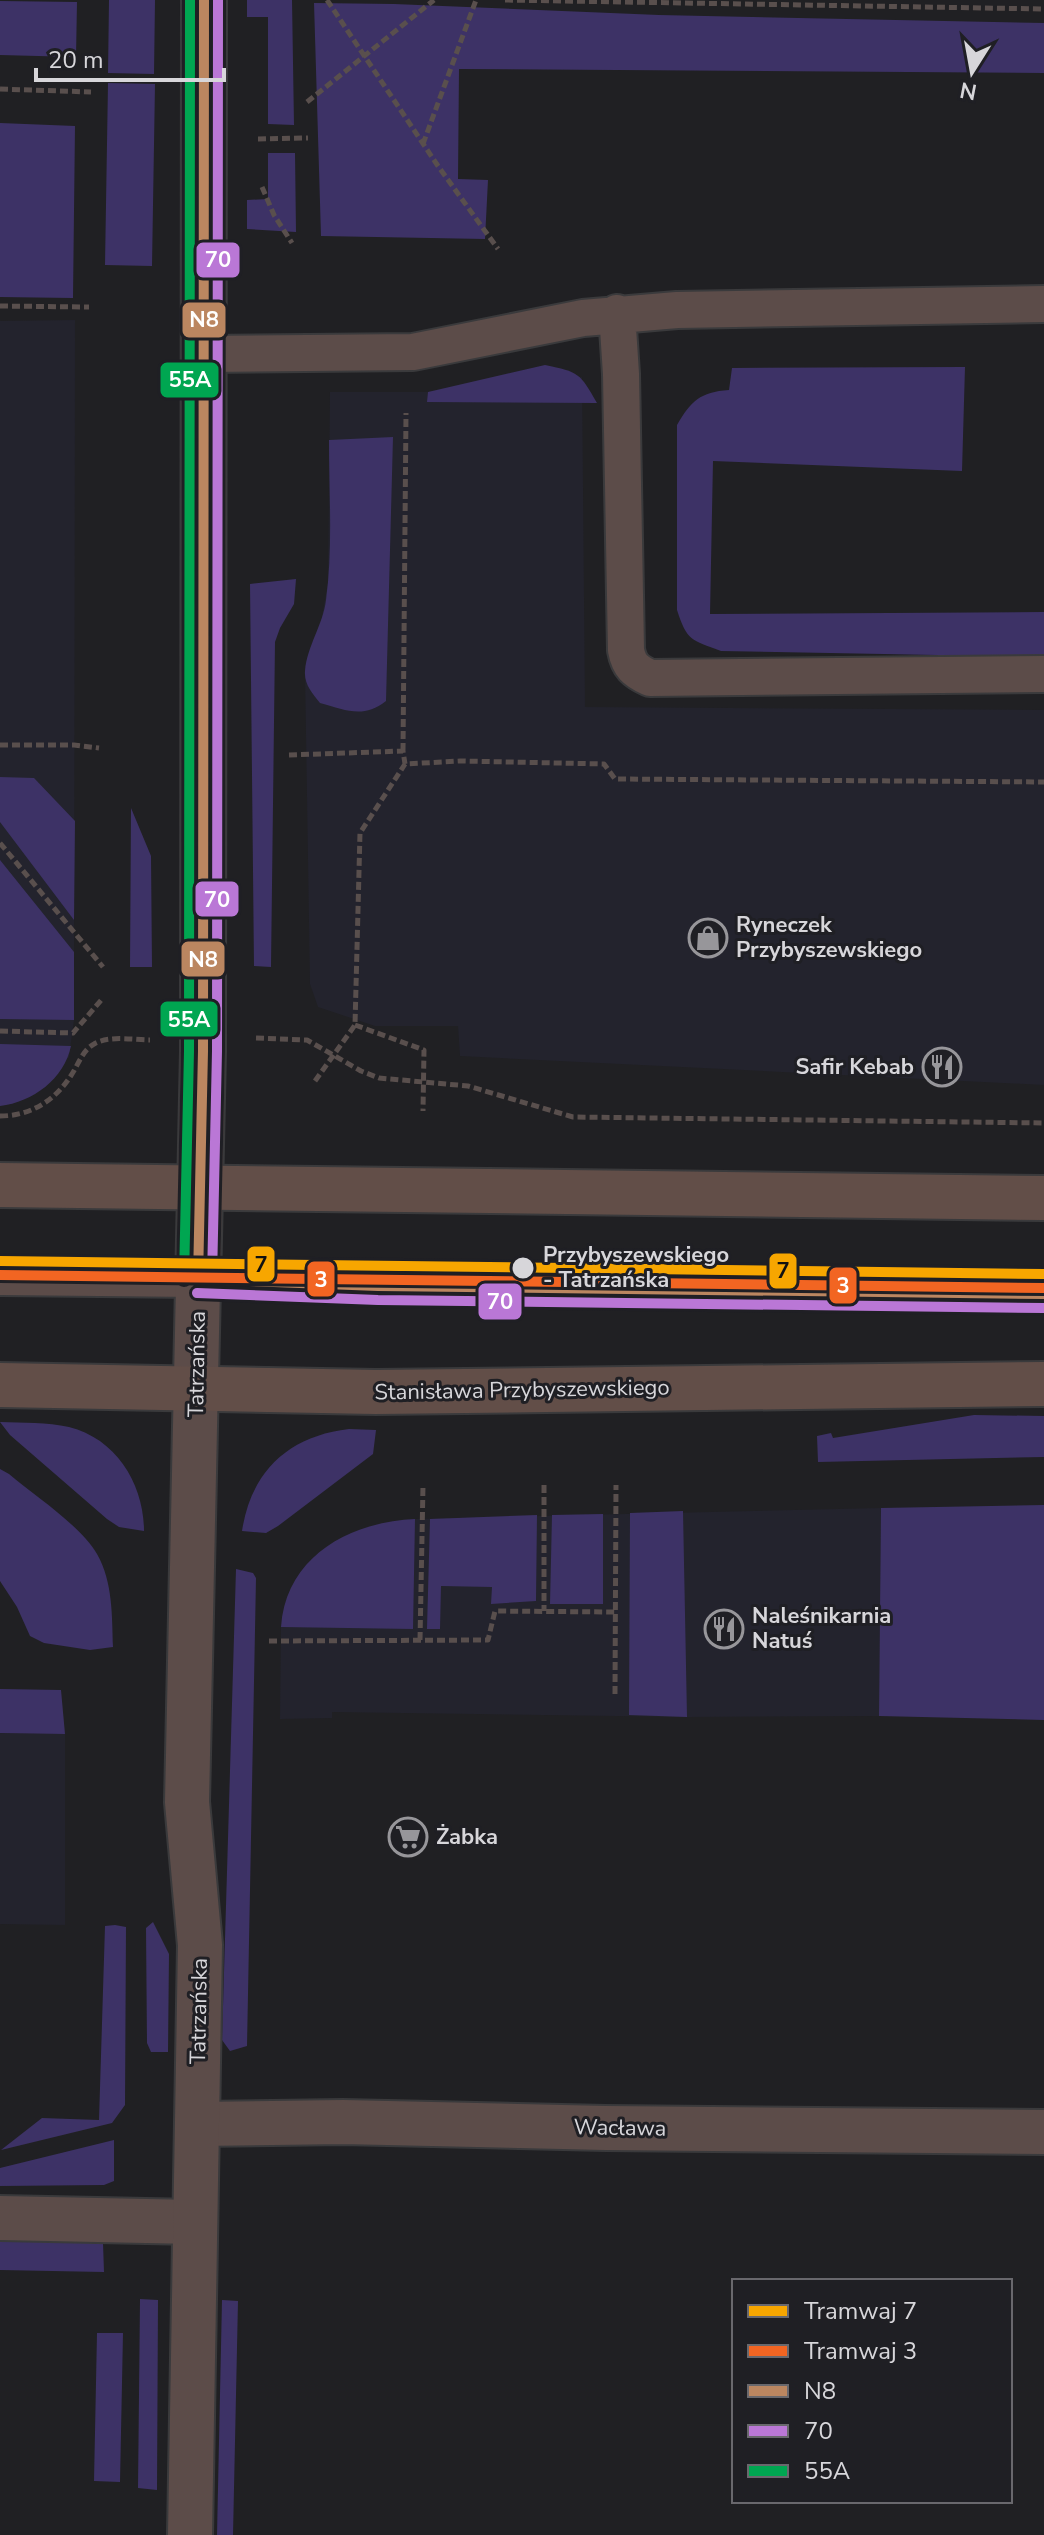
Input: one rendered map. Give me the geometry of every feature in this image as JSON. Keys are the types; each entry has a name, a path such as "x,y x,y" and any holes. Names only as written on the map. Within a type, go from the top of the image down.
{"main road":[{"path":"0,1185 1044,1198"},
{"name":"Stanisława Przybyszewskiego","path":"0,1385 376,1392 1044,1384"}],"street":[{"name":"Tatrzańska","path":"190,2535 200,1945 187,1802 203,1051 204,0"},
{"name":"Wacława","path":"197,2124 343,2122 591,2128 1044,2132"},
{"path":"0,2218 195,2222"}],"lane":[{"path":"203,354 413,352 617,313 1044,304"},
{"path":"617,313 626,650 629,663 636,672 650,678 1044,674"},
{"path":"0,1277 456,1287 1044,1294"}],"path":[{"path":"327,0 498,249"},
{"path":"307,102 434,0"},
{"path":"423,144 476,0"},
{"path":"505,0 1044,9"},
{"path":"771,0 776,5"},
{"path":"0,89 91,92"},
{"path":"258,139 308,138"},
{"path":"257,178 274,215 292,243"},
{"path":"0,306 89,307"},
{"path":"315,1081 355,1025 360,833 405,764 406,413"},
{"path":"0,745 99,748"},
{"path":"289,755 403,751"},
{"path":"405,764 460,761 604,764 615,779 1044,782"},
{"path":"0,843 103,967"},
{"path":"0,1031 73,1033 103,998"},
{"path":"355,1025 424,1050 423,1111"},
{"path":"251,1038 307,1040 379,1078 468,1086 573,1117 1044,1123"},
{"path":"0,1116 28,1112 43,1105 64,1085 92,1045 104,1040 156,1040"},
{"path":"420,1640 423,1485"},
{"path":"544,1485 544,1611"},
{"path":"615,1694 616,1485"},
{"path":"269,1641 488,1640 495,1611 615,1612"}],"shaded area":[{"path":"109,0 155,0 154,74 108,73"},
{"path":"247,0 292,0 294,125 268,124 268,17 247,17"},
{"path":"0,1 77,2 76,57 0,55"},
{"path":"314,3 659,15 1044,23 1044,73 459,69 458,179 488,180 485,239 321,236"},
{"path":"108,83 155,84 152,266 105,265"},
{"path":"0,123 75,126 73,298 0,297"},
{"path":"268,153 295,153 296,232 247,229 247,200 268,199"},
{"path":"75,320 74,1020 69,1057 7,1104 0,1104 0,321"},
{"path":"545,365 577,375 597,403 427,402 428,392"},
{"path":"965,367 962,471 713,461 710,614 1044,612 1044,657 721,651 687,634 677,610 677,425 697,399 729,390 732,368"},
{"path":"582,377 585,707 1044,710 1044,1085 460,1056 458,1026 375,1026 318,1007 310,984 305,672 320,627 328,583 330,392 428,392"},
{"path":"393,437 386,701 370,710 346,710 320,703 305,676 306,662 324,609 328,580 329,440"},
{"path":"296,579 294,604 275,642 271,967 254,966 250,584"},
{"path":"0,777 34,778 75,821 74,920 0,822"},
{"path":"131,808 151,856 152,967 130,967"},
{"path":"0,860 74,952 74,1020 0,1019"},
{"path":"0,1044 71,1046 62,1069 45,1087 24,1100 0,1106"},
{"path":"974,1415 1044,1416 1044,1457 818,1462 817,1436 831,1433 833,1438"},
{"path":"0,1422 69,1427 101,1442 114,1453 133,1481 143,1514 144,1531 119,1527 107,1519 10,1435"},
{"path":"349,1429 376,1430 373,1454 278,1526 266,1533 242,1531 254,1491 276,1460 308,1439"},
{"path":"0,1469 69,1522 97,1554 109,1588 113,1647 90,1650 44,1643 30,1636 17,1607 0,1581"},
{"path":"1044,1505 1044,1720 879,1716 881,1508"},
{"path":"881,1508 879,1716 687,1717 332,1712 332,1718 280,1719 281,1627 415,1519"},
{"path":"683,1511 687,1717 629,1715 630,1513"},
{"path":"603,1514 603,1604 550,1604 552,1515"},
{"path":"537,1515 536,1601 491,1604 492,1587 441,1586 440,1629 427,1629 430,1519"},
{"path":"415,1519 413,1629 281,1627 286,1602 308,1562 345,1536 367,1527"},
{"path":"236,1569 253,1573 256,1578 247,2046 230,2051 222,2040"},
{"path":"0,1689 61,1690 65,1734 0,1733"},
{"path":"0,1733 65,1734 65,1925 0,1924"},
{"path":"153,1922 169,1954 168,2052 151,2052 147,2043 146,1928"},
{"path":"105,1926 126,1927 125,2105 112,2123 1,2150 42,2118 99,2120"},
{"path":"114,2140 114,2181 104,2185 0,2186 0,2168"},
{"path":"0,2241 103,2243 104,2272 0,2270"},
{"path":"140,2299 158,2300 157,2490 138,2488"},
{"path":"222,2300 238,2301 233,2535 217,2535"},
{"path":"97,2333 123,2333 120,2482 94,2481"}],"tram line":[{"name":"7","path":"0,1261 1044,1274"},
{"name":"3","path":"0,1275 1044,1288"}],"transit line":[{"name":"55A","path":"184,1279 189,1051 190,0"},
{"name":"N8","path":"198,1279 203,1051 204,0"},
{"name":"70","path":"212,1279 217,1051 218,0"},
{"name":"55A","path":"199,1265 378,1272 1044,1280"},
{"name":"N8","path":"198,1279 378,1286 1044,1294"},
{"name":"70","path":"197,1293 378,1300 1044,1308"}],"place":[{"name":"Ryneczek Przybyszewskiego","path":"708,938"},
{"name":"Safir Kebab","path":"942,1067"},
{"name":"Przybyszewskiego - Tatrzańska","path":"523,1268"},
{"name":"Naleśnikarnia Natuś","path":"724,1629"},
{"name":"Żabka","path":"408,1837"}]}
